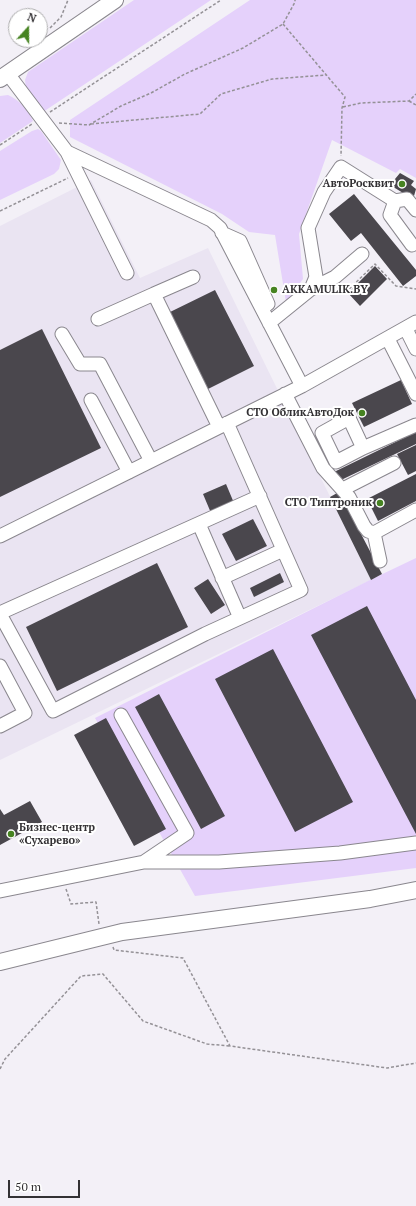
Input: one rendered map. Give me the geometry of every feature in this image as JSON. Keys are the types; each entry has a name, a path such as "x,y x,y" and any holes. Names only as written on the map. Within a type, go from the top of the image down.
{"main road":[{"path":"4,77 115,0"},
{"path":"0,962 122,932 370,899 416,890"}],"lane":[{"path":"4,77 42,120 66,152 126,273"},
{"path":"66,152 211,220 220,228 272,321 302,386"},
{"path":"310,290 316,277 308,228 324,192 341,167 395,201 407,199 416,210"},
{"path":"395,201 390,215 412,245"},
{"path":"272,321 310,290 334,278 362,254"},
{"path":"98,319 192,277"},
{"path":"154,294 260,496 301,590 205,634 53,711 0,613 260,496"},
{"path":"0,536 302,386 411,326 416,349"},
{"path":"62,334 80,364 100,364 150,461"},
{"path":"388,339 416,394"},
{"path":"285,394 323,468 343,488 368,531 374,533 416,510"},
{"path":"92,400 129,472"},
{"path":"363,448 416,425"},
{"path":"343,488 394,463"},
{"path":"199,524 240,618"},
{"path":"374,533 380,562"},
{"path":"222,578 284,550"},
{"path":"0,666 25,713 0,726"},
{"path":"121,716 187,833 144,862"},
{"path":"0,891 144,862 232,861 340,853 416,843"}],"path":[{"path":"48,29 60,17 68,0"},
{"path":"0,146 42,120 221,0"},
{"path":"89,125 121,106 151,93 185,74 242,48 283,24 295,0"},
{"path":"283,24 345,97 342,108 341,167"},
{"path":"42,120 89,125 200,114 221,94 272,79 326,75"},
{"path":"342,108 361,103 410,100 416,94"},
{"path":"410,100 416,105"},
{"path":"0,211 77,174"},
{"path":"334,278 347,291 375,264 396,286 416,289"},
{"path":"62,878 71,904 96,902 101,930"},
{"path":"110,945 114,950 182,958 230,1046"},
{"path":"0,1069 5,1058 81,976 103,974 143,1021 207,1044 387,1068 416,1063"}],"shaded area":[{"path":"134,0 211,0 43,112 26,88 25,80 28,72"},
{"path":"250,0 416,0 416,178 400,169 396,173 332,140 299,234 303,279 286,302 275,235 249,232 222,214 70,137 70,120"},
{"path":"8,95 23,105 33,121 0,143 0,96"},
{"path":"38,129 41,131 61,160 59,169 54,174 0,200 0,151 32,131"},
{"path":"91,180 140,278 208,248 371,580 0,760 0,226"},
{"path":"416,558 416,868 195,896 95,718"}],"building":[{"name":"АвтоРосквит","path":"400,173 414,181 411,185 416,189 414,196 411,194 408,196 390,185"},
{"path":"354,194 416,270 416,276 403,286 361,233 351,241 329,214"},
{"path":"375,266 387,279 360,306 348,293"},
{"path":"215,290 254,366 206,390 168,313"},
{"path":"42,329 101,448 0,497 0,350"},
{"path":"401,380 412,404 364,427 352,403"},
{"path":"416,432 416,444 339,481 334,472"},
{"path":"416,445 416,471 408,475 397,454"},
{"path":"416,474 416,501 378,521 367,499"},
{"path":"226,484 234,503 211,513 203,494"},
{"path":"339,492 382,574 371,580 330,497"},
{"path":"253,519 267,546 236,561 222,534"},
{"path":"157,563 188,627 57,691 26,627"},
{"path":"280,573 284,582 254,597 250,588"},
{"path":"208,579 225,605 211,614 194,588"},
{"path":"367,606 416,700 416,834 311,635"},
{"path":"273,649 353,802 295,832 215,679"},
{"path":"159,694 225,816 201,829 135,707"},
{"path":"106,718 166,829 134,846 74,735"},
{"name":"Бизнес-центр «Сухарево»","path":"30,801 42,822 0,845 0,809 4,815"}],"place":[{"name":"АвтоРосквит","path":"402,184"},
{"name":"AKKAMULIK.BY","path":"274,290"},
{"name":"СТО ОбликАвтоДок","path":"362,413"},
{"name":"СТО Типтроник","path":"380,503"},
{"name":"Бизнес-центр «Сухарево»","path":"11,834"}]}
